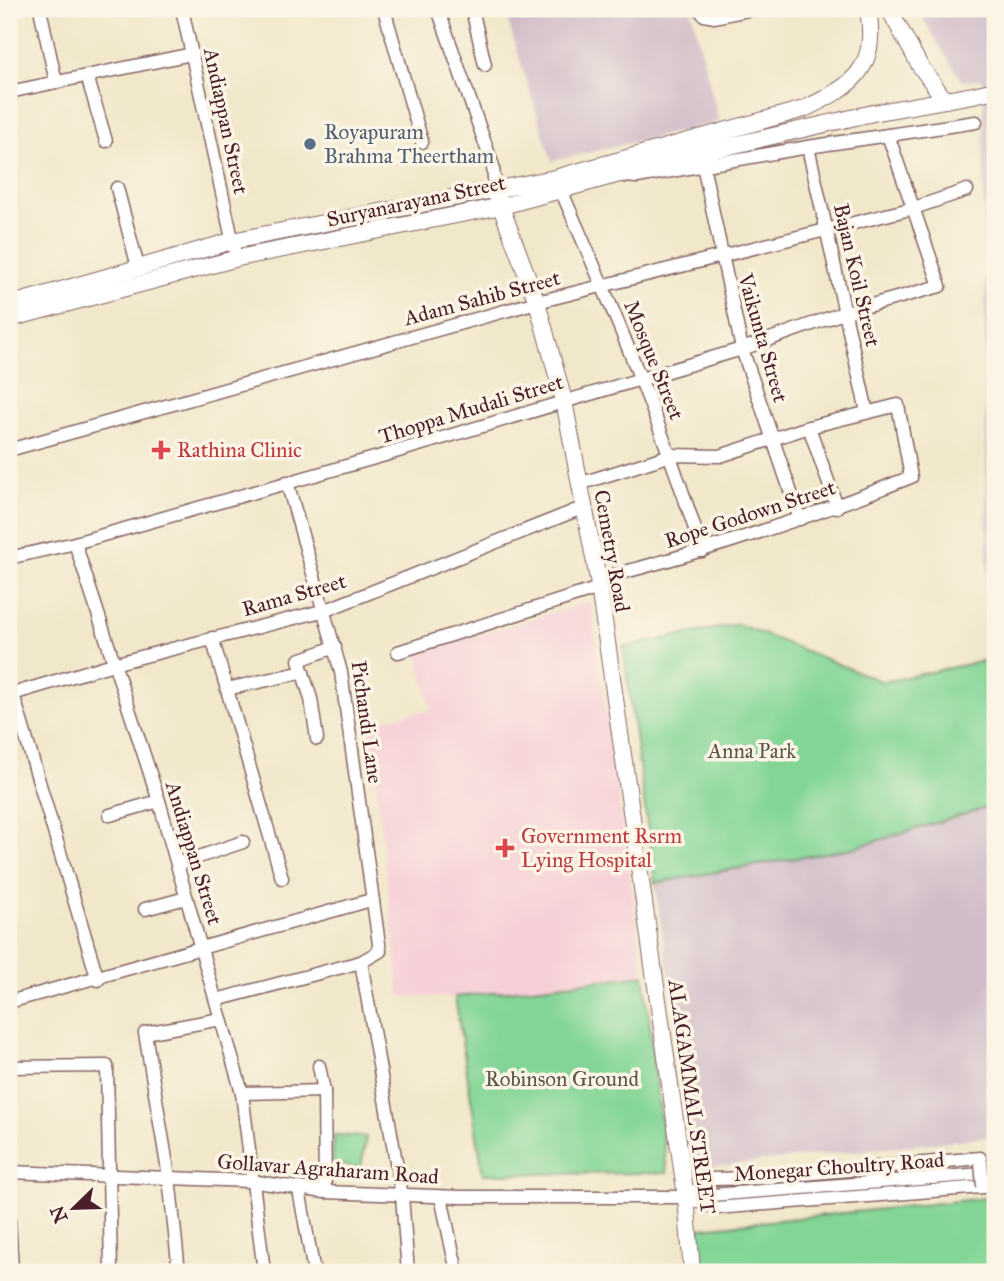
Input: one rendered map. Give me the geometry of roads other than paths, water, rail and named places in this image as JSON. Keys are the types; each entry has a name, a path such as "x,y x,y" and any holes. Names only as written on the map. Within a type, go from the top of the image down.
{"main road":[{"name":"Suryanarayana Street","path":"9,319 238,258 499,199 804,109 838,93 862,72 870,51 868,9"},
{"path":"890,9 920,66 945,100"},
{"name":"Suryanarayana Street","path":"9,305 232,242 559,188 873,113 995,90"},
{"name":"Cemetry Road","path":"499,199 537,302 564,401 598,583 648,927"},
{"name":"ALAGAMMAL STREET","path":"648,927 686,1197 692,1272"}],"street":[{"path":"40,9 56,82"},
{"name":"Andiappan Street","path":"182,9 232,242 238,258"},
{"path":"383,9 422,142"},
{"path":"438,9 493,166 499,199"},
{"path":"472,9 485,65"},
{"path":"699,9 704,15 715,17 753,9"},
{"path":"9,90 192,54"},
{"path":"87,76 106,141"},
{"path":"609,175 637,177 807,146 976,122"},
{"path":"888,135 914,208"},
{"name":"Bajan Koil Street","path":"807,146 867,412"},
{"name":"Vaikunta Street","path":"703,164 720,255 743,349 800,519"},
{"path":"117,188 138,267"},
{"name":"Mosque Street","path":"559,188 641,377 671,455 702,551"},
{"name":"Adam Sahib Street","path":"9,450 537,302 914,208 967,190"},
{"name":"Thoppa Mudali Street","path":"9,558 75,543 743,349 846,312 940,286 914,208"},
{"name":"Rope Godown Street","path":"398,652 598,583 837,507 911,477 898,405 867,412"},
{"path":"579,484 671,455 720,456 809,427 867,412"},
{"path":"809,427 837,507"},
{"name":"Pichandi Lane","path":"287,482 326,610 349,722 380,951 361,962"},
{"name":"Rama Street","path":"11,695 113,664 326,610 582,508"},
{"name":"Andiappan Street","path":"75,543 159,801 242,1093 250,1181 264,1272"},
{"path":"212,638 282,878"},
{"path":"317,739 299,660 335,647"},
{"path":"228,689 303,672"},
{"path":"11,695 98,980"},
{"path":"110,815 159,801"},
{"path":"178,864 243,842"},
{"path":"145,909 186,898"},
{"path":"9,1002 98,980 202,946 371,900"},
{"path":"216,1000 361,962 402,1196 408,1272"},
{"path":"179,1272 169,1177 145,1033 221,1019"},
{"path":"9,1067 107,1066 111,1272"},
{"path":"319,1066 324,1091 325,1192"},
{"path":"242,1093 324,1091"},
{"path":"980,1158 983,1187 716,1208 686,1197 713,1179 758,1178 980,1158"},
{"name":"Gollavar Agraharam Road","path":"9,1172 250,1181 299,1190 402,1196 686,1197"},
{"name":"Monegar Choultry Road","path":"686,1197 995,1173"},
{"path":"299,1190 314,1272"},
{"path":"442,1197 457,1272"},
{"path":"9,1218 12,1272"}],"railway":[{"path":"990,9 995,153"}],"place":[{"name":"Royapuram Brahma Theertham","path":"310,144"},
{"name":"Rathina Clinic","path":"161,450"},
{"name":"Government Rsrm Lying Hospital","path":"505,848"}],"park label":[{"name":"Anna Park","path":"752,751"},
{"name":"Robinson Ground","path":"562,1079"}]}
